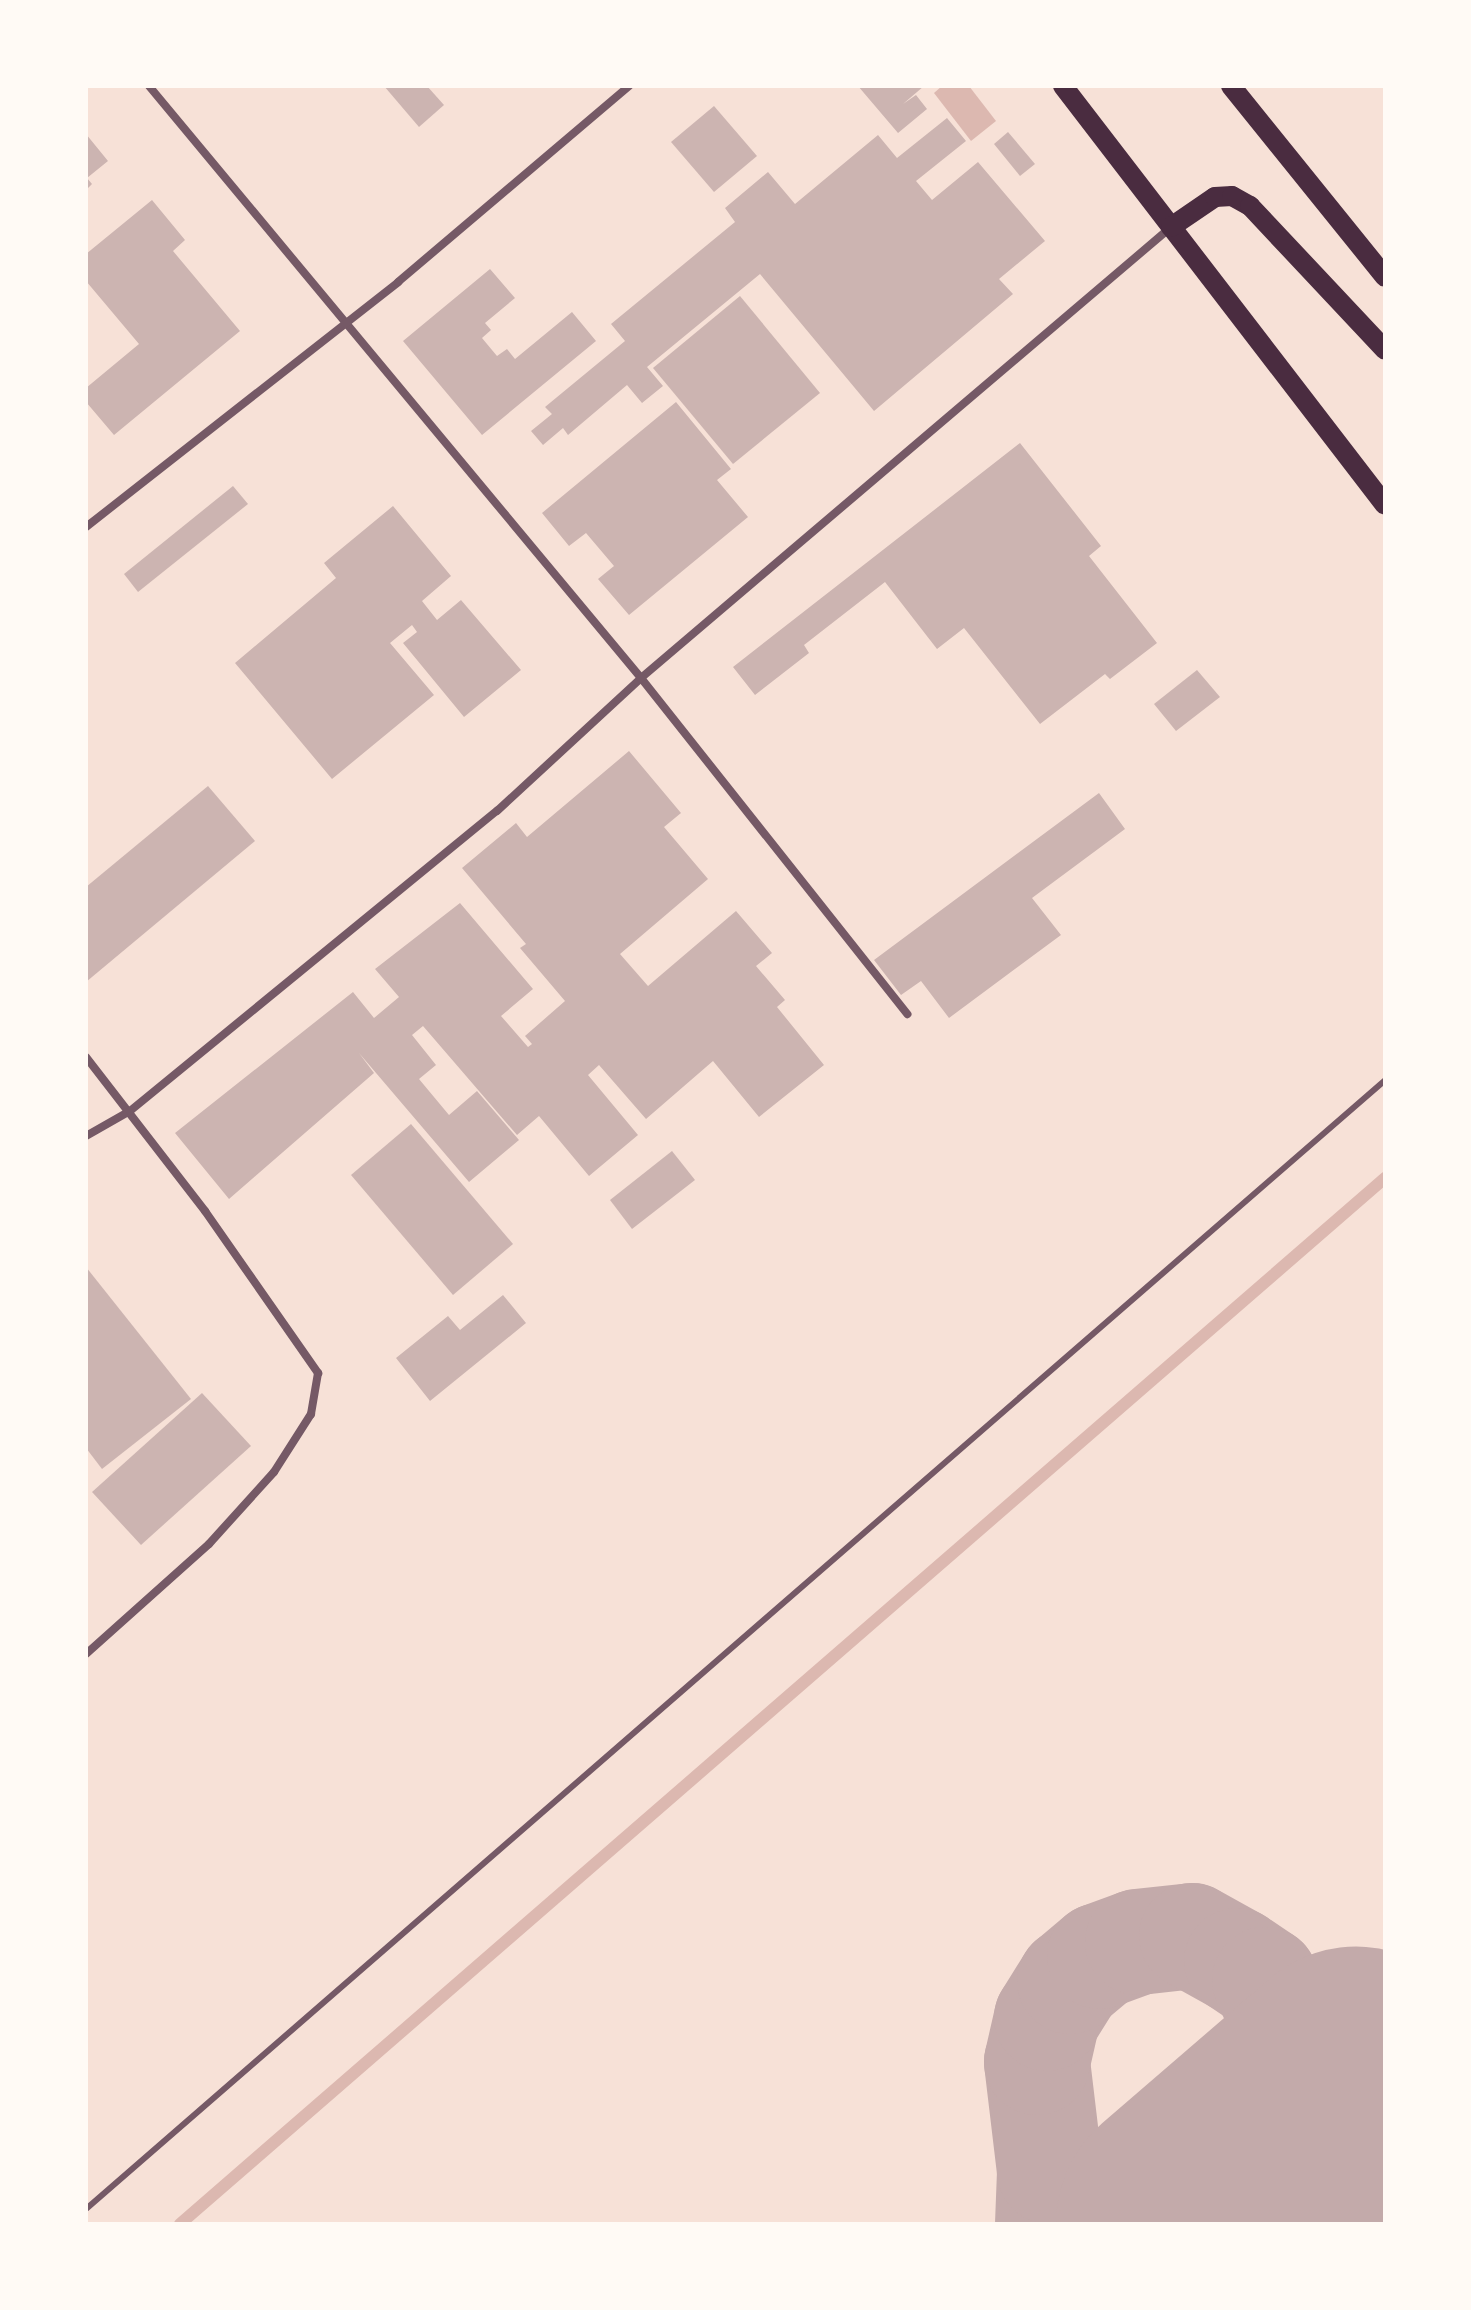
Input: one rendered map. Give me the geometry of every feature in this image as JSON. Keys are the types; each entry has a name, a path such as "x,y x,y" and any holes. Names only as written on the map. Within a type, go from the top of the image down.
{"main road":[{"path":"1063,86 1385,505"},
{"path":"1231,86 1385,277"},
{"path":"1171,227 1215,197 1232,196 1250,206 1385,350"}],"street":[{"path":"149,86 641,678 907,1014"},
{"path":"86,527 345,322 629,86"},
{"path":"86,1136 130,1111 497,811 641,678 1171,227"},
{"path":"86,1057 130,1111 318,1373 311,1414 274,1472 209,1544 86,1654"}],"lane":[{"path":"86,2209 1385,1080"}],"shaded area":[{"path":"942,86 969,86 996,121 971,141 934,93"}],"building":[{"path":"384,86 427,86 444,105 419,127"},
{"path":"858,86 924,86 903,104 916,95 927,109 898,133"},
{"path":"714,106 757,156 714,192 671,142"},
{"path":"947,118 966,141 916,181 932,200 978,162 1045,241 999,279 1013,294 874,411 760,274 647,367 663,386 642,403 627,385 568,435 563,428 543,445 531,431 552,414 545,407 625,341 611,324 735,222 725,208 768,172 795,204 878,135 897,158"},
{"path":"1008,132 1035,164 1020,176 994,144"},
{"path":"86,134 108,161 87,178 92,184 86,190"},
{"path":"152,200 185,240 173,251 240,331 114,435 86,402 86,388 139,344 86,281 86,254"},
{"path":"490,269 515,298 485,323 491,330 482,338 497,356 507,349 515,359 572,312 596,341 482,435 403,341"},
{"path":"740,296 820,393 733,464 653,368"},
{"path":"676,402 731,469 717,480 748,517 629,615 598,579 614,566 586,533 569,546 542,513"},
{"path":"1020,443 1101,546 1089,556 1157,643 1110,679 1105,674 1040,724 964,628 937,649 885,582 804,645 809,653 755,695 733,667"},
{"path":"233,486 248,504 138,592 124,574"},
{"path":"393,506 451,576 422,601 437,620 461,600 521,670 464,717 403,643 417,632 412,625 390,643 434,695 332,779 235,663 336,578 324,563"},
{"path":"1197,670 1220,697 1176,731 1154,704"},
{"path":"629,751 681,813 664,827 708,879 620,954 648,986 736,911 772,953 756,966 785,1000 777,1007 824,1065 759,1117 713,1061 646,1119 599,1065 588,1075 638,1135 589,1176 539,1116 517,1135 423,1026 412,1035 436,1065 419,1079 449,1115 477,1091 519,1140 469,1182 359,1053 374,1073 229,1199 175,1133 353,992 374,1018 399,997 375,969 460,903 533,989 501,1016 528,1047 532,1044 525,1036 565,1001 520,948 526,944 462,868 516,823 527,837"},
{"path":"208,786 255,841 86,982 86,887"},
{"path":"1099,793 1125,829 1032,898 1061,935 949,1018 921,981 901,995 874,960"},
{"path":"411,1124 513,1244 453,1295 351,1175"},
{"path":"672,1151 695,1180 632,1229 610,1200"},
{"path":"86,1267 191,1399 102,1469 86,1448"},
{"path":"503,1295 526,1323 430,1401 396,1358 448,1316 460,1330"},
{"path":"202,1393 251,1446 141,1545 92,1492"}],"waterway":[{"path":"180,2224 1385,1178"}],"taxiway":[{"path":"1048,2224 1050,2171 1037,2062 1047,2018 1070,1981 1100,1956 1138,1942 1192,1936 1265,1980 1322,2109"}],"runway":[{"path":"1189,2224 1356,2080"}]}
